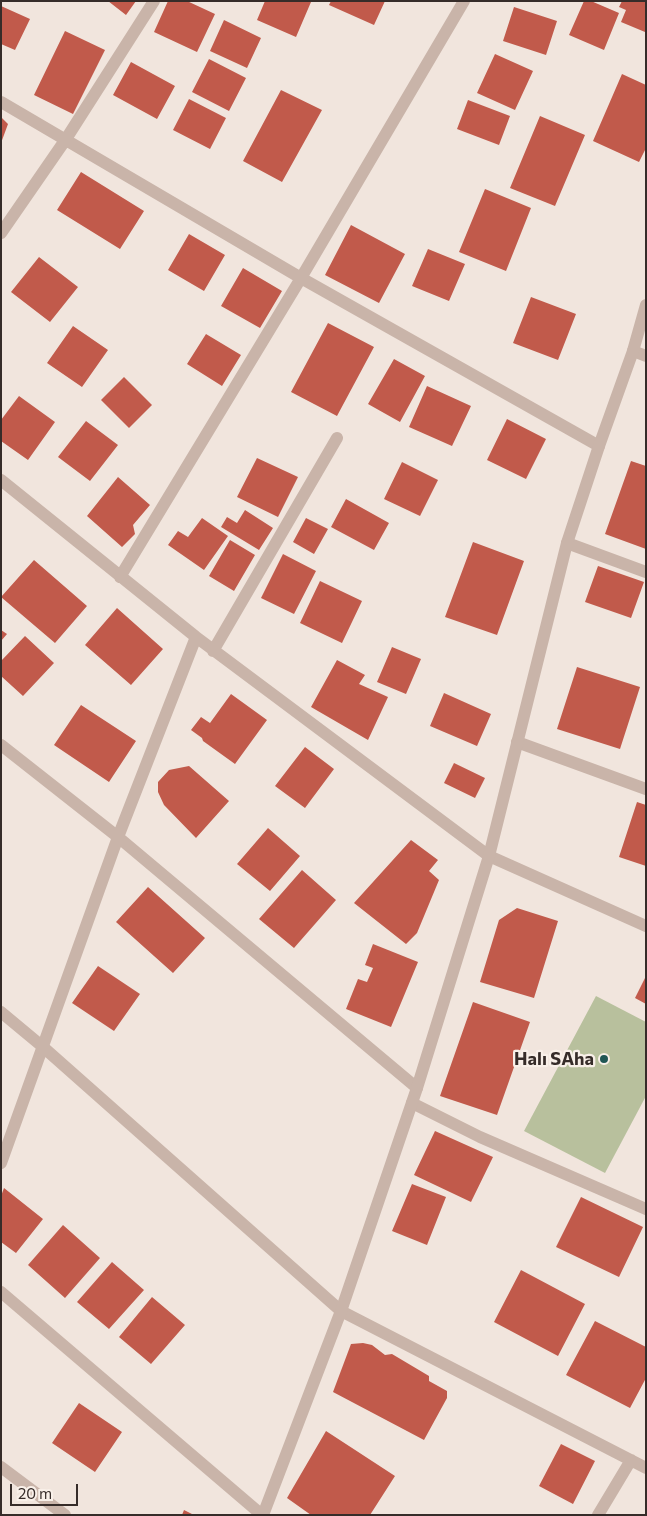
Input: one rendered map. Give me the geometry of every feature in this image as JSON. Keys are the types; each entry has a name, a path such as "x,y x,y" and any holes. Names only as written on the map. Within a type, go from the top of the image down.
{"street":[{"path":"1,233 66,139 154,1"},
{"path":"120,577 301,278 464,1"},
{"path":"1,102 301,278 599,446"},
{"path":"1,1292 262,1515 341,1310 417,1088 489,856 567,543 633,352 646,305"},
{"path":"633,352 646,356"},
{"path":"213,650 336,438"},
{"path":"1,480 196,638 489,856 646,926"},
{"path":"567,543 646,572"},
{"path":"1,1163 118,837 196,638"},
{"path":"517,742 646,789"},
{"path":"1,745 118,837 417,1088"},
{"path":"1,1012 341,1310 646,1468"},
{"path":"412,1103 480,1137 646,1209"},
{"path":"598,1515 630,1460"},
{"path":"1,1467 65,1515"}],"green space":[{"name":"Halı SAha","path":"596,996 646,1022 646,1096 605,1173 524,1131"}],"building":[{"path":"108,1 136,1 126,15"},
{"path":"168,1 187,1 215,14 197,52 154,32"},
{"path":"265,1 311,2 296,37 257,20"},
{"path":"331,1 385,1 374,25 329,5"},
{"path":"584,1 591,1 619,13 604,50 569,35"},
{"path":"622,1 646,1 645,32 621,22 626,10 619,7"},
{"path":"1,6 30,19 15,50 1,44"},
{"path":"514,7 557,21 546,55 503,41"},
{"path":"224,20 261,38 247,68 210,51"},
{"path":"65,31 105,50 73,114 34,95"},
{"path":"495,54 533,71 515,110 477,93"},
{"path":"209,59 246,78 229,111 192,92"},
{"path":"131,62 175,86 157,119 113,95"},
{"path":"622,74 646,85 646,148 639,162 593,141"},
{"path":"281,90 322,110 282,182 243,161"},
{"path":"189,99 226,118 210,149 173,130"},
{"path":"468,100 510,116 499,145 457,129"},
{"path":"540,116 585,135 555,206 510,188"},
{"path":"1,117 8,124 1,143"},
{"path":"81,172 144,211 120,249 57,210"},
{"path":"485,189 531,208 506,271 459,252"},
{"path":"351,225 405,254 379,303 325,275"},
{"path":"189,234 225,255 204,291 168,270"},
{"path":"428,249 465,264 449,301 412,286"},
{"path":"39,257 78,287 50,322 11,292"},
{"path":"243,268 282,291 260,328 221,306"},
{"path":"531,297 576,314 558,360 513,343"},
{"path":"328,323 374,347 337,416 291,392"},
{"path":"73,326 108,350 82,387 47,363"},
{"path":"206,334 241,355 222,386 187,364"},
{"path":"394,359 425,376 400,422 368,404"},
{"path":"124,377 152,405 129,428 101,400"},
{"path":"427,386 471,406 452,446 409,427"},
{"path":"19,396 55,422 28,460 1,441 1,420"},
{"path":"507,419 546,439 526,479 487,460"},
{"path":"86,421 118,445 90,481 58,457"},
{"path":"257,458 298,477 278,517 237,497"},
{"path":"631,461 646,466 646,549 605,534"},
{"path":"402,462 438,480 420,516 384,499"},
{"path":"118,477 150,505 133,525 135,534 122,547 87,516"},
{"path":"346,499 389,523 374,550 331,527"},
{"path":"245,510 273,528 259,550 221,527 227,517 237,523"},
{"path":"202,518 228,536 204,570 168,545 178,531 188,537"},
{"path":"306,518 328,529 314,554 293,542"},
{"path":"230,540 255,555 234,591 209,576"},
{"path":"473,542 524,561 497,635 445,617"},
{"path":"283,554 316,571 294,614 261,598"},
{"path":"34,560 87,606 55,643 1,597"},
{"path":"598,566 644,582 631,618 585,602"},
{"path":"320,581 362,601 342,643 300,623"},
{"path":"117,608 163,649 131,685 85,645"},
{"path":"1,630 7,634 1,641"},
{"path":"25,636 54,663 23,696 1,676 1,661"},
{"path":"392,647 421,659 406,694 377,682"},
{"path":"337,660 365,675 359,684 388,697 368,740 311,707"},
{"path":"577,667 640,687 620,749 557,729"},
{"path":"444,693 491,714 477,746 430,726"},
{"path":"231,694 267,720 235,764 191,730 201,717 210,723"},
{"path":"81,705 136,741 109,782 54,745"},
{"path":"305,747 334,769 305,808 275,786"},
{"path":"454,763 485,778 475,798 444,783"},
{"path":"189,766 229,801 196,838 164,805 158,792 158,782 169,770"},
{"path":"637,802 646,805 646,866 619,857"},
{"path":"268,828 300,856 270,891 237,864"},
{"path":"411,840 438,860 429,871 439,880 417,933 406,944 354,903"},
{"path":"302,870 336,900 294,948 259,919"},
{"path":"148,887 205,938 173,973 116,922"},
{"path":"517,908 558,921 534,998 480,982 499,920"},
{"path":"373,944 418,962 391,1027 346,1009 358,979 367,982 373,968 365,965"},
{"path":"98,966 140,994 114,1031 72,1003"},
{"path":"646,976 646,1004 635,998"},
{"path":"473,1002 530,1022 497,1115 440,1096"},
{"path":"435,1131 493,1157 471,1202 414,1175"},
{"path":"412,1184 446,1197 427,1245 392,1231"},
{"path":"4,1188 43,1219 16,1253 1,1242 1,1196"},
{"path":"581,1197 643,1227 619,1277 556,1247"},
{"path":"63,1225 100,1258 65,1298 28,1265"},
{"path":"112,1262 144,1290 109,1329 77,1302"},
{"path":"521,1270 585,1304 558,1356 494,1322"},
{"path":"152,1297 185,1325 151,1364 119,1337"},
{"path":"595,1321 646,1347 646,1378 630,1408 566,1375"},
{"path":"363,1343 372,1345 385,1355 392,1354 429,1376 429,1381 447,1391 447,1398 424,1440 333,1392 351,1344"},
{"path":"79,1403 122,1432 95,1472 52,1443"},
{"path":"326,1431 395,1476 370,1515 311,1515 287,1498"},
{"path":"561,1444 595,1461 573,1504 539,1486"},
{"path":"184,1510 194,1515 182,1515"}],"place":[{"name":"Halı SAha","path":"604,1059"}]}
